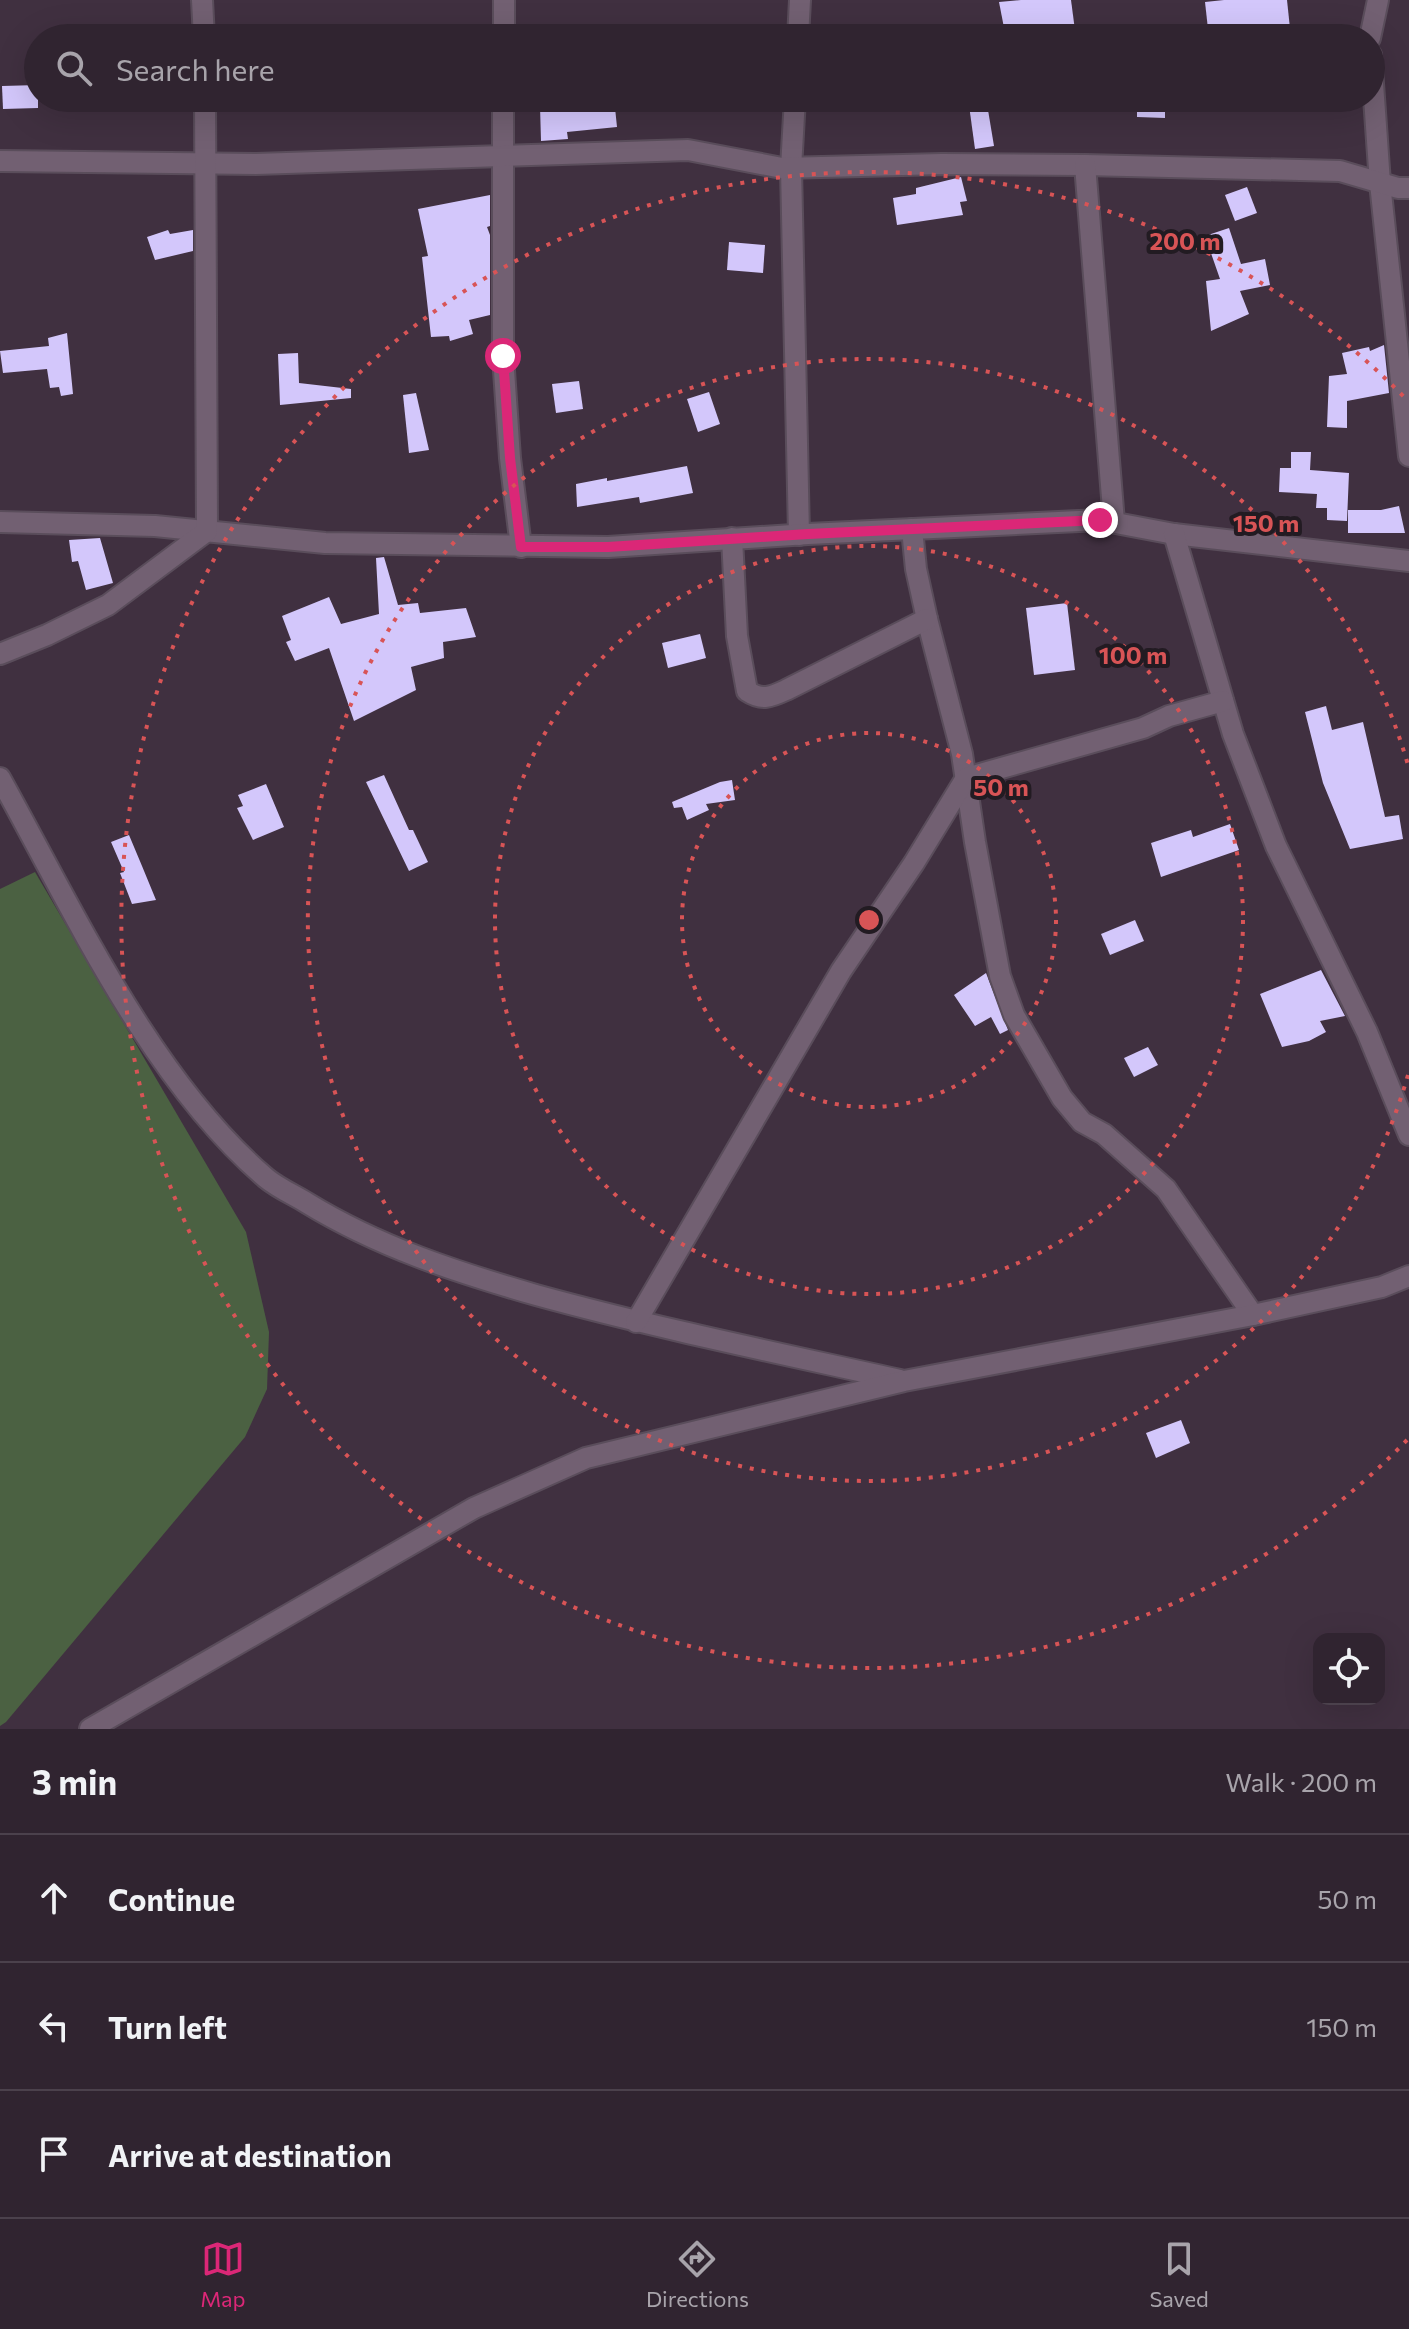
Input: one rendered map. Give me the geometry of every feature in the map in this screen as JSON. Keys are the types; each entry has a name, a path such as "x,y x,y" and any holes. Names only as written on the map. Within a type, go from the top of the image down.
{"street":[{"path":"202,0 203,24"},
{"path":"504,0 504,24"},
{"path":"799,24 800,0"},
{"path":"1373,24 1378,0"},
{"path":"205,112 207,531"},
{"path":"503,112 503,356 510,458 521,547"},
{"path":"794,112 791,168 799,535"},
{"path":"1375,112 1409,456"},
{"path":"0,161 207,164 688,150 791,168 942,164 1340,171 1409,188"},
{"path":"1085,165 1114,522"},
{"path":"0,522 142,526 325,543 608,547 1100,520 1174,534 1409,561"},
{"path":"912,529 916,569 927,619 962,754 1000,976 1014,1015 1062,1098 1082,1122 1104,1134 1166,1189 1253,1315"},
{"path":"0,654 108,605 207,531"},
{"path":"1174,534 1233,734 1276,846 1367,1032 1408,1128"},
{"path":"732,538 737,636 747,691 757,697 770,697 786,690 927,619"},
{"path":"636,1322 841,971 914,863 966,778 1143,728 1169,716 1223,701"},
{"path":"0,778 149,1040 198,1108 267,1179 341,1224 406,1254 460,1273 636,1322 904,1381"},
{"path":"90,1729 474,1508 586,1458 904,1381 1253,1315 1382,1287 1409,1276"}],"green space":[{"path":"35,872 246,1232 269,1332 267,1389 245,1437 0,1726 0,889"}],"building":[{"path":"1071,0 1074,24 1003,24 999,2"},
{"path":"1287,0 1290,24 1207,24 1205,2"},
{"path":"24,85 24,108 3,109 2,86"},
{"path":"540,112 615,112 617,127 567,132 568,139 541,141"},
{"path":"970,112 988,112 994,146 975,149"},
{"path":"1137,112 1165,112 1165,118 1137,117"},
{"path":"961,177 967,201 960,202 963,215 897,225 893,198 916,194 916,188"},
{"path":"1247,187 1257,213 1235,221 1225,195"},
{"path":"490,195 490,226 487,227 490,235 490,315 469,320 473,334 450,341 449,336 431,337 422,257 428,256 418,209"},
{"path":"1229,228 1241,264 1265,259 1270,285 1240,291 1249,314 1211,331 1206,281 1220,279 1205,236"},
{"path":"168,230 170,234 193,230 193,251 155,260 147,237"},
{"path":"729,242 765,245 763,273 727,270"},
{"path":"67,333 73,394 61,396 59,387 50,388 47,369 3,373 0,351 49,346 48,338"},
{"path":"1384,345 1389,393 1347,401 1347,428 1327,427 1329,376 1347,374 1342,353 1369,347 1370,351"},
{"path":"298,353 299,383 351,389 351,398 280,405 278,354"},
{"path":"579,381 583,409 556,413 552,384"},
{"path":"709,392 720,424 698,432 687,399"},
{"path":"416,393 429,450 409,453 403,395"},
{"path":"1291,452 1311,452 1310,470 1349,473 1347,521 1327,520 1327,508 1316,508 1317,494 1279,492 1280,468 1291,468"},
{"path":"687,466 693,493 640,503 639,497 577,507 576,484"},
{"path":"1399,506 1405,533 1348,533 1348,510 1381,510"},
{"path":"100,538 113,583 86,590 78,561 72,562 69,540"},
{"path":"384,557 398,605 418,603 420,613 466,608 476,637 443,642 444,658 411,667 416,690 354,721 329,648 295,661 286,642 291,640 282,616 329,597 341,624 379,614 376,558"},
{"path":"1067,603 1075,670 1034,675 1026,608"},
{"path":"700,634 706,658 668,668 662,643"},
{"path":"1326,706 1332,730 1363,722 1385,817 1399,815 1403,839 1350,849 1323,783 1305,712"},
{"path":"384,775 409,830 413,830 428,862 409,871 366,782"},
{"path":"732,780 735,800 706,804 709,810 687,820 682,807 674,808 672,802"},
{"path":"266,784 284,827 253,840 237,808 243,806 238,795"},
{"path":"1230,824 1239,850 1161,877 1151,843 1191,830 1193,837"},
{"path":"129,835 156,900 132,904 120,873 124,872 111,842"},
{"path":"1135,920 1144,941 1110,955 1101,934"},
{"path":"1321,970 1345,1016 1320,1021 1326,1032 1309,1041 1282,1047 1260,994"},
{"path":"986,973 1008,1030 1000,1034 991,1017 975,1026 954,995"},
{"path":"1148,1047 1158,1065 1134,1077 1124,1058"},
{"path":"1181,1420 1190,1443 1156,1458 1146,1433"}],"route":[{"path":"503,356 510,458 521,547 608,547 1100,520"}]}
